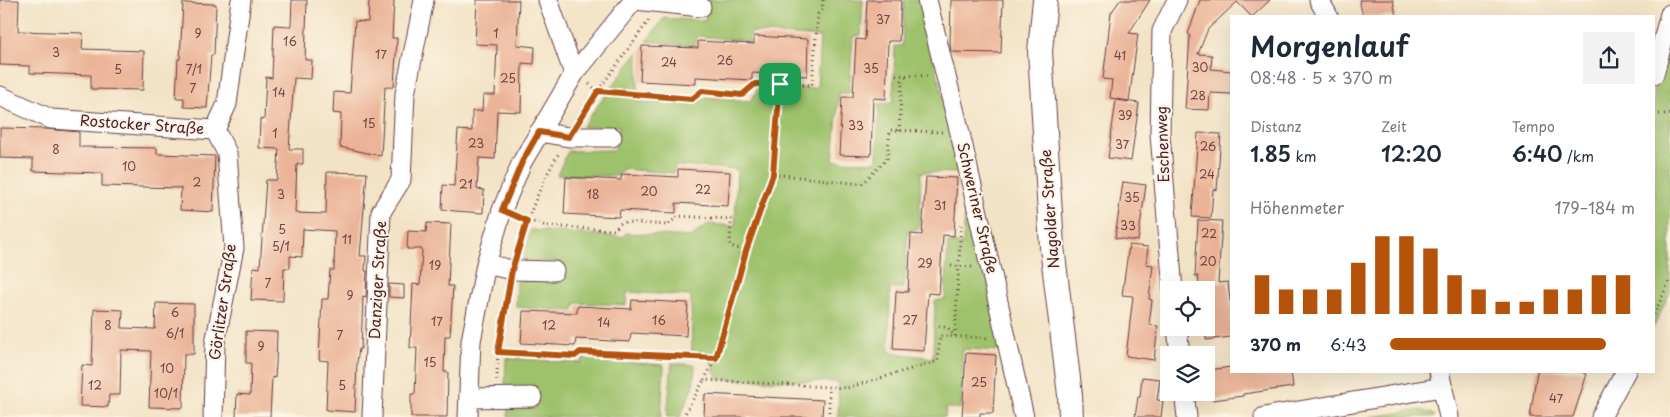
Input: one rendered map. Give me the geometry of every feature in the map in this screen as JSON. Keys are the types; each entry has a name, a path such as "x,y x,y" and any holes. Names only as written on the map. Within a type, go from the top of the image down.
{"main road":[{"name":"Nagolder Straße","path":"1045,0 1040,51 1051,237 1071,417"}],"street":[{"name":"Rostocker Straße","path":"0,96 51,119 215,130 227,104 241,0"},
{"name":"Danziger Straße","path":"372,417 381,212 401,180 405,94 424,0"},
{"path":"548,0 574,74"},
{"path":"468,417 472,341 486,264 502,210 522,162 539,132 574,74 635,0 701,7"},
{"name":"Schweriner Straße","path":"927,0 978,210 1024,417"},
{"name":"Eschenweg","path":"1172,281 1160,134 1162,31 1177,0"},
{"path":"1319,0 1327,15"},
{"path":"1655,70 1670,14"},
{"name":"Görlitzer Straße","path":"213,417 214,343 234,248 227,153 215,130"},
{"path":"539,132 569,137 612,137"},
{"path":"486,264 512,270 554,271"},
{"path":"1601,417 1625,373"},
{"path":"1264,417 1440,379 1449,417"},
{"path":"469,398 532,397"},
{"path":"1185,401 1187,417"}],"path":[{"path":"574,74 598,91 692,99 702,91 742,95 755,84 812,85 818,14 822,10 823,0"},
{"path":"496,398 498,352 512,270 527,221 546,174 598,91 661,4"},
{"path":"896,75 947,77"},
{"path":"899,131 902,81 907,76"},
{"path":"683,417 716,358 746,251 773,174 780,84"},
{"path":"1655,114 1670,114"},
{"path":"773,174 862,184 887,159 890,130 960,133"},
{"path":"955,336 961,208 978,210"},
{"path":"502,210 527,221 547,226 614,230 622,222 668,226 678,216 731,219 730,246 746,251"},
{"path":"1655,313 1670,279"},
{"path":"939,326 948,328 955,336"},
{"path":"704,380 847,388 938,361 940,336 1007,338"},
{"path":"498,352 575,356 580,352 716,358"},
{"path":"829,387 829,417"}],"green space":[{"path":"708,0 863,0 861,36 853,36 849,93 839,93 833,161 877,162 879,104 893,103 895,46 902,46 904,0 920,0 961,173 921,172 919,229 908,230 904,288 890,288 889,352 933,358 935,301 945,299 948,243 963,244 966,186 1003,351 963,349 961,408 946,408 945,417 838,417 839,382 717,379 709,355 692,354 691,296 627,292 626,305 575,303 574,311 516,307 517,281 557,281 559,262 523,260 531,230 623,237 626,233 691,237 708,224 735,226 737,169 676,166 673,173 622,169 618,176 557,175 568,151 615,150 619,126 582,127 638,52 638,102 698,103 705,97 750,101 759,88 817,88 820,37 751,32 749,41 698,36 694,46 647,41 664,18 705,21"},
{"path":"1670,23 1670,292 1655,325 1655,76"},
{"path":"506,358 581,363 583,359 664,365 661,417 508,417 508,408 536,408 536,389 505,390"},
{"path":"672,363 695,365 693,386 680,417 667,417"},
{"path":"1420,410 1433,414 1435,417 1369,417"}],"building":[{"path":"0,0 19,0 18,31 83,33 82,49 144,51 143,90 91,89 91,75 30,73 30,66 0,65"},
{"path":"292,0 307,0 305,60 312,60 311,79 294,78 289,149 303,149 303,164 297,164 295,213 326,214 327,172 367,173 360,256 366,256 366,297 363,296 361,349 359,349 357,362 355,412 326,410 328,361 319,360 322,299 328,299 330,270 334,270 335,231 303,229 302,257 290,256 290,268 284,268 283,301 251,300 253,267 260,268 266,180 277,180 279,149 259,148 260,119 264,120 266,77 272,78 274,25 291,26"},
{"path":"369,0 394,0 392,38 397,38 394,87 385,87 381,156 340,147 341,114 333,113 334,92 350,93 355,21 368,22"},
{"path":"477,0 519,0 517,45 535,47 534,64 522,63 521,112 497,111 495,159 479,158 477,189 484,190 483,213 442,210 443,185 454,186 458,130 472,131 472,111 482,111 483,95 495,95 497,45 475,44"},
{"path":"867,0 901,0 899,41 888,41 886,99 873,98 871,156 839,155 842,97 853,97 856,39 865,40"},
{"path":"951,0 1003,0 1001,53 951,52"},
{"path":"1120,0 1150,0 1129,33 1138,34 1129,101 1110,98 1112,80 1103,79 1111,13"},
{"path":"1200,0 1270,0 1254,15 1250,15 1237,2 1208,29 1198,54 1212,55 1211,69 1230,71 1230,94 1210,93 1209,110 1185,109 1190,35 1188,34"},
{"path":"1359,0 1393,0 1396,15 1363,15"},
{"path":"183,3 216,4 214,55 211,55 207,108 184,107 184,98 176,98"},
{"path":"754,36 808,39 807,76 752,73 752,80 696,77 696,84 640,81 642,46 698,48 698,41 754,44"},
{"path":"1116,100 1139,103 1131,161 1108,158"},
{"path":"0,128 79,132 79,147 157,148 157,154 215,156 213,212 180,210 181,188 102,186 102,173 33,171 33,159 0,158"},
{"path":"1198,133 1221,134 1217,190 1213,189 1211,218 1192,217"},
{"path":"678,169 730,172 728,206 676,203 676,213 620,210 619,217 564,214 566,177 621,180 622,174 678,177"},
{"path":"926,177 957,178 954,236 943,235 939,294 928,293 924,351 893,349 896,291 908,292 911,234 922,235"},
{"path":"1123,182 1146,185 1138,241 1115,238"},
{"path":"1198,220 1222,221 1218,283 1228,282 1230,337 1206,340 1206,336 1215,336 1215,281 1199,281 1198,276 1195,276"},
{"path":"427,223 451,224 448,286 453,286 450,336 445,336 444,372 448,372 447,417 411,417 411,394 415,394 417,348 410,348 413,284 420,285 422,249 407,249 408,231 426,232"},
{"path":"1129,245 1148,247 1146,264 1153,265 1149,299 1152,300 1149,325 1158,326 1154,360 1126,356 1133,296 1122,295"},
{"path":"389,284 404,285 404,298 389,297"},
{"path":"632,300 688,303 686,336 631,333 630,342 576,339 575,346 521,343 523,311 577,313 577,306 631,309"},
{"path":"156,303 194,304 194,354 184,354 183,408 149,407 151,351 121,350 120,395 109,395 108,407 80,406 82,365 92,366 94,309 123,310 122,328 155,329"},
{"path":"246,331 277,332 275,378 272,377 270,417 236,417 237,394 250,395 251,363 246,363"},
{"path":"966,353 996,355 993,413 980,413 980,417 962,417"},
{"path":"1230,367 1230,373 1291,373 1293,387 1243,394 1243,396 1215,400 1215,369"},
{"path":"1537,373 1587,374 1573,417 1530,417"},
{"path":"1142,377 1160,379 1157,400 1163,401 1161,417 1135,417 1138,397 1140,397"},
{"path":"705,394 823,400 822,417 704,417"}],"route":[{"path":"755,84 780,84 773,174 746,251 716,358 580,352 575,356 498,352 512,270 527,221 502,210 522,162 539,132 569,137 598,91 692,99 702,91 742,95 755,84"}]}
